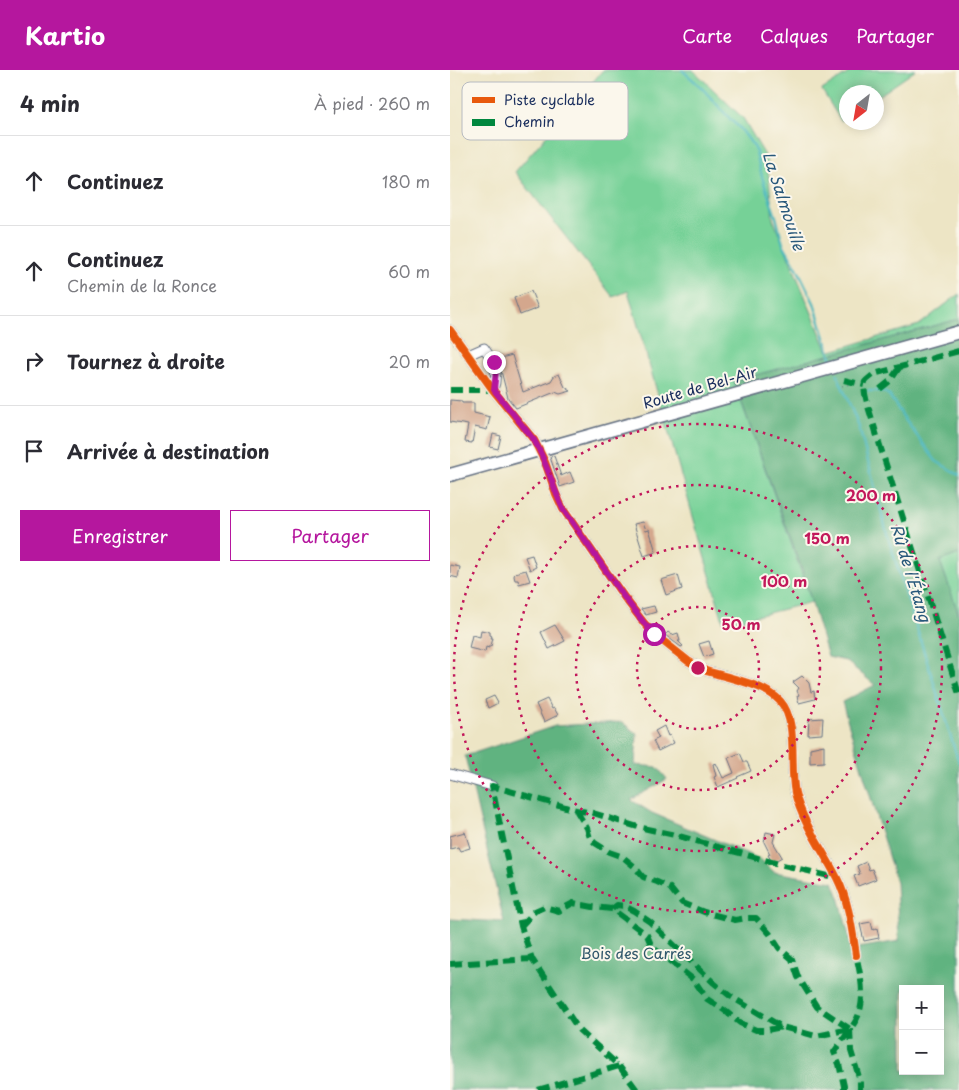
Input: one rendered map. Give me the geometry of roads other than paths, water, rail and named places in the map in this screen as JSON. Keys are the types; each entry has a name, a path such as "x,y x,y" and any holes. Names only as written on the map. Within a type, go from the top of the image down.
{"main road":[{"name":"Route de Bel-Air","path":"450,475 959,332"}],"street":[{"path":"450,330 534,440 545,462 563,509 644,623 654,634 697,667 706,672 768,691 785,707 791,728 795,794 807,825 837,878 846,899 856,955"},
{"path":"468,355 484,348 489,354 494,362 496,371 494,390"},
{"path":"450,774 492,786"}],"waterway":[{"name":"La Salmouille","path":"682,70 740,128 755,148 783,244 814,303 832,360"},
{"name":"Rû de l'Étang","path":"837,374 859,427 888,537 959,763"},
{"name":"La Salmouille","path":"868,391 882,391 889,395 936,461 959,475"}],"park label":[{"name":"Bois des Carrés","path":"636,954"}]}
